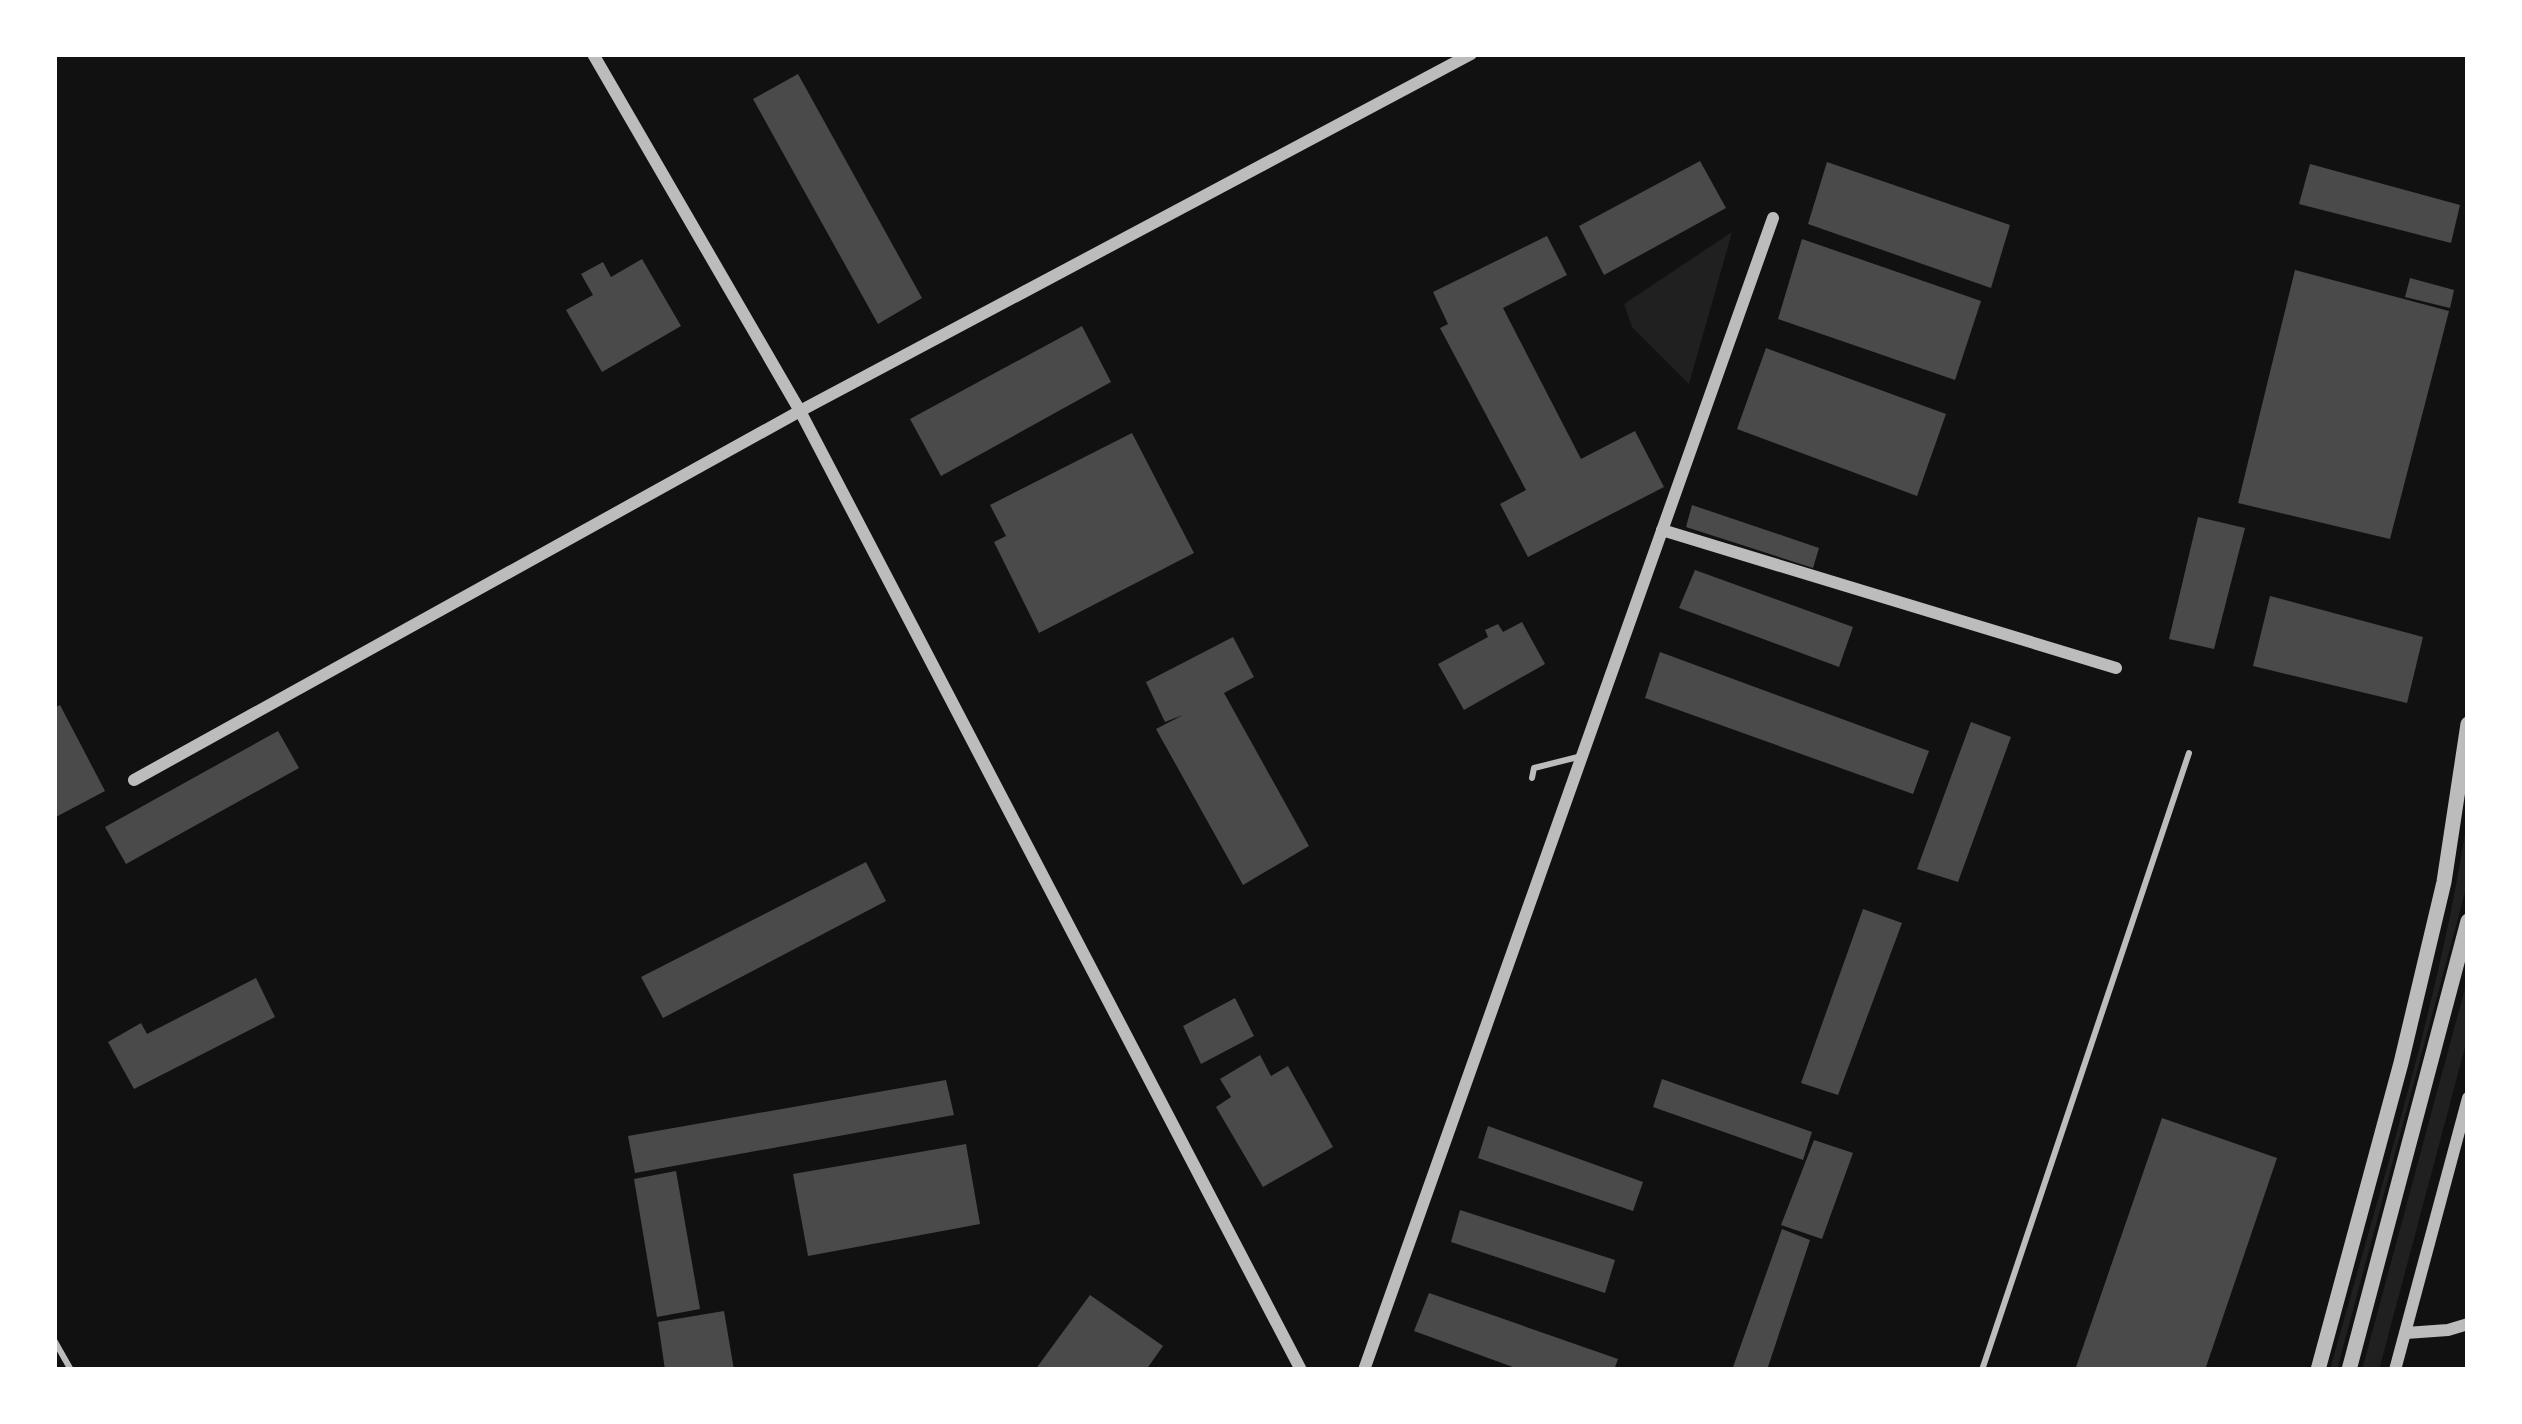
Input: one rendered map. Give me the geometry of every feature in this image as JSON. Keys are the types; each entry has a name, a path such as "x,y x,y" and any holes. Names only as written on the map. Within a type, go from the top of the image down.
{"street":[{"path":"593,54 800,411 1301,1370"},
{"path":"134,780 800,411 1471,54"},
{"path":"1364,1370 1773,218"},
{"path":"1662,530 2116,668"},
{"path":"2318,1370 2402,1063 2444,881 2468,724"},
{"path":"2349,1370 2468,921"},
{"path":"2395,1370 2468,1098"},
{"path":"2406,1333 2468,1324"}],"lane":[{"path":"1982,1370 2189,753"},
{"path":"1532,778 1534,767 1582,757"},
{"path":"54,1340 71,1370"}],"shaded area":[{"path":"1732,232 1689,384 1632,327 1624,304"},
{"path":"2468,814 2468,881 2337,1370 2330,1370 2425,1024"},
{"path":"2468,977 2468,1036 2379,1370 2362,1370"}],"building":[{"path":"798,74 922,298 878,324 753,99"},
{"path":"1700,161 1726,208 1604,275 1579,226"},
{"path":"1827,162 2010,225 1991,288 1808,224"},
{"path":"2310,164 2460,205 2451,243 2299,204"},
{"path":"1547,236 1567,275 1503,308 1581,459 1635,431 1664,487 1528,557 1500,504 1526,490 1440,328 1448,324 1433,292"},
{"path":"1802,239 1981,301 1955,380 1778,319"},
{"path":"642,259 681,326 602,372 566,310 593,295 581,274 603,262 611,277"},
{"path":"2295,270 2449,311 2390,539 2238,503"},
{"path":"2410,278 2454,290 2450,308 2405,297"},
{"path":"1082,326 1111,382 941,476 910,419"},
{"path":"1766,348 1946,414 1917,496 1737,429"},
{"path":"1132,433 1194,553 1039,633 994,542 1006,536 990,505"},
{"path":"1692,505 1819,548 1813,568 1686,527"},
{"path":"2198,517 2245,528 2214,649 2169,639"},
{"path":"1695,570 1853,627 1839,667 1679,608"},
{"path":"2270,596 2423,637 2407,703 2253,666"},
{"path":"1522,622 1545,664 1464,710 1438,664 1488,637 1485,630 1498,624 1503,632"},
{"path":"1233,637 1254,677 1224,693 1309,846 1243,885 1156,729 1183,715 1165,722 1146,682"},
{"path":"1660,652 1929,751 1913,794 1645,698"},
{"path":"60,705 105,791 54,818 54,708"},
{"path":"1971,722 2011,737 1958,882 1917,869"},
{"path":"278,731 299,768 126,864 105,827"},
{"path":"866,862 886,901 663,1018 641,977"},
{"path":"1863,909 1902,923 1838,1095 1801,1083"},
{"path":"256,978 275,1017 134,1089 108,1042 141,1023 147,1034"},
{"path":"1235,998 1254,1036 1201,1064 1183,1026"},
{"path":"1260,1055 1271,1076 1288,1066 1333,1147 1263,1187 1216,1107 1231,1097 1220,1079"},
{"path":"1662,1079 1812,1132 1803,1160 1653,1107"},
{"path":"946,1080 954,1115 635,1173 628,1136"},
{"path":"2162,1118 2277,1158 2205,1370 2075,1370"},
{"path":"1488,1126 1643,1182 1633,1211 1478,1158"},
{"path":"1814,1140 1853,1153 1822,1239 1781,1225"},
{"path":"966,1144 980,1224 808,1256 793,1174"},
{"path":"676,1171 700,1309 657,1317 634,1179"},
{"path":"1460,1210 1615,1260 1605,1293 1451,1242"},
{"path":"1782,1229 1810,1240 1767,1370 1732,1370"},
{"path":"1429,1293 1618,1359 1614,1370 1521,1370 1414,1331"},
{"path":"1090,1295 1163,1346 1146,1370 1035,1370"},
{"path":"724,1311 734,1370 665,1370 658,1322"}]}
